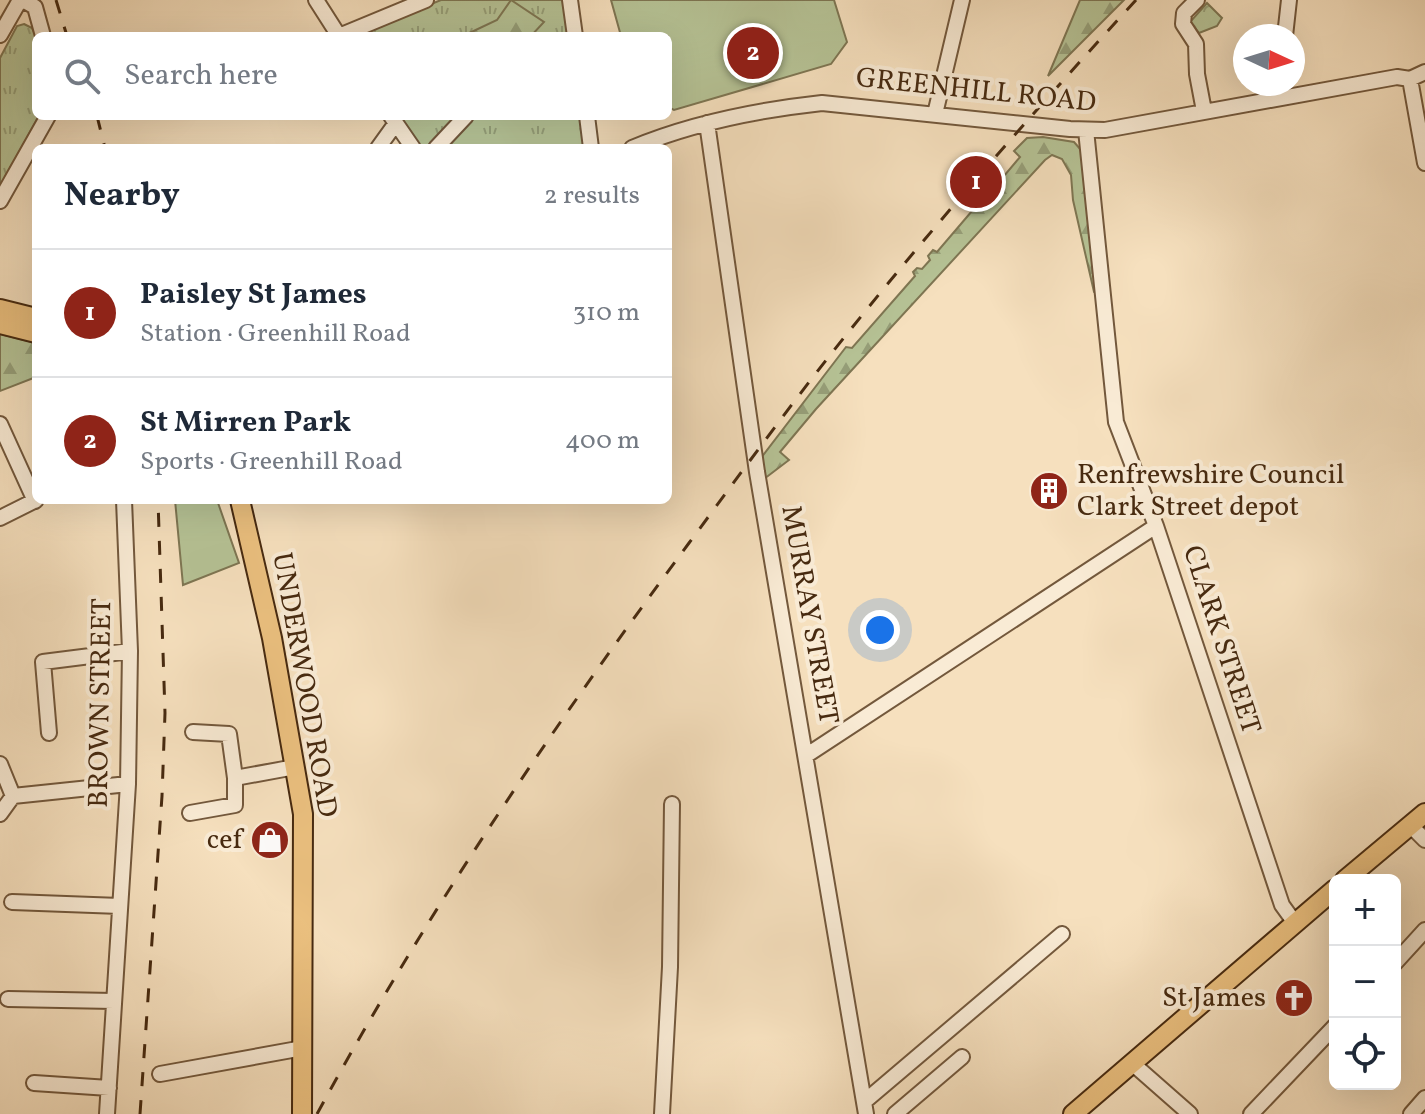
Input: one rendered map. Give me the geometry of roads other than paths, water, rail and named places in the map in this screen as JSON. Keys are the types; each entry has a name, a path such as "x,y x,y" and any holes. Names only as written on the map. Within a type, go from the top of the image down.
{"main road":[{"path":"0,309 32,317"},
{"path":"0,324 32,332"},
{"name":"UNDERWOOD ROAD","path":"243,504 272,638 303,814 302,1114"},
{"path":"1352,874 1425,812"},
{"path":"1073,1114 1329,894"}],"street":[{"path":"0,35 22,0 35,7 42,32"},
{"path":"316,0 336,32"},
{"path":"349,32 426,0"},
{"path":"570,0 574,32"},
{"path":"935,114 962,0"},
{"path":"1197,0 1184,13 1183,24 1196,44 1197,74 1204,111"},
{"path":"1286,24 1289,0"},
{"path":"1425,72 1410,79 1425,163"},
{"name":"GREENHILL ROAD","path":"644,144 707,123 822,103 1105,130 1397,77 1410,79"},
{"path":"1276,101 1277,96"},
{"path":"32,144 46,120"},
{"path":"380,144 393,120 410,144"},
{"path":"440,144 462,120"},
{"path":"588,120 590,144"},
{"name":"MURRAY STREET","path":"707,123 757,472 865,1108"},
{"name":"CLARK STREET","path":"1086,130 1116,422 1156,526 1282,905 1295,923"},
{"path":"0,201 32,144"},
{"path":"0,424 5,454 32,494"},
{"path":"0,518 32,502"},
{"name":"BROWN STREET","path":"107,1114 128,784 130,651 124,504"},
{"path":"807,755 1156,526"},
{"path":"49,733 43,662 130,651"},
{"path":"190,813 235,805 229,734 193,732"},
{"path":"0,764 13,796"},
{"path":"235,778 295,767"},
{"path":"0,814 13,796 128,784"},
{"path":"662,1114 670,967 672,804"},
{"path":"1410,825 1425,840"},
{"path":"12,902 120,906"},
{"path":"1401,956 1425,930"},
{"path":"865,1108 1062,934"},
{"path":"8,999 114,1001"},
{"path":"1251,1114 1329,1032"},
{"path":"160,1074 303,1048"},
{"path":"895,1114 962,1057"},
{"path":"1132,1063 1190,1114"},
{"path":"34,1083 109,1088"},
{"path":"1411,1114 1425,1098"}],"railway":[{"path":"56,0 66,32"},
{"path":"317,1114 402,966 493,822 589,681 689,543 864,313 1017,132 1136,0"},
{"path":"98,120 104,144"},
{"path":"140,1114 165,713 158,504"}],"place":[{"name":"St Mirren Park","path":"753,53"},
{"name":"Paisley St James","path":"976,182"},
{"name":"Renfrewshire Council Clark Street depot","path":"1049,491"},
{"name":"cef","path":"270,840"},
{"name":"St James","path":"1294,998"}]}
